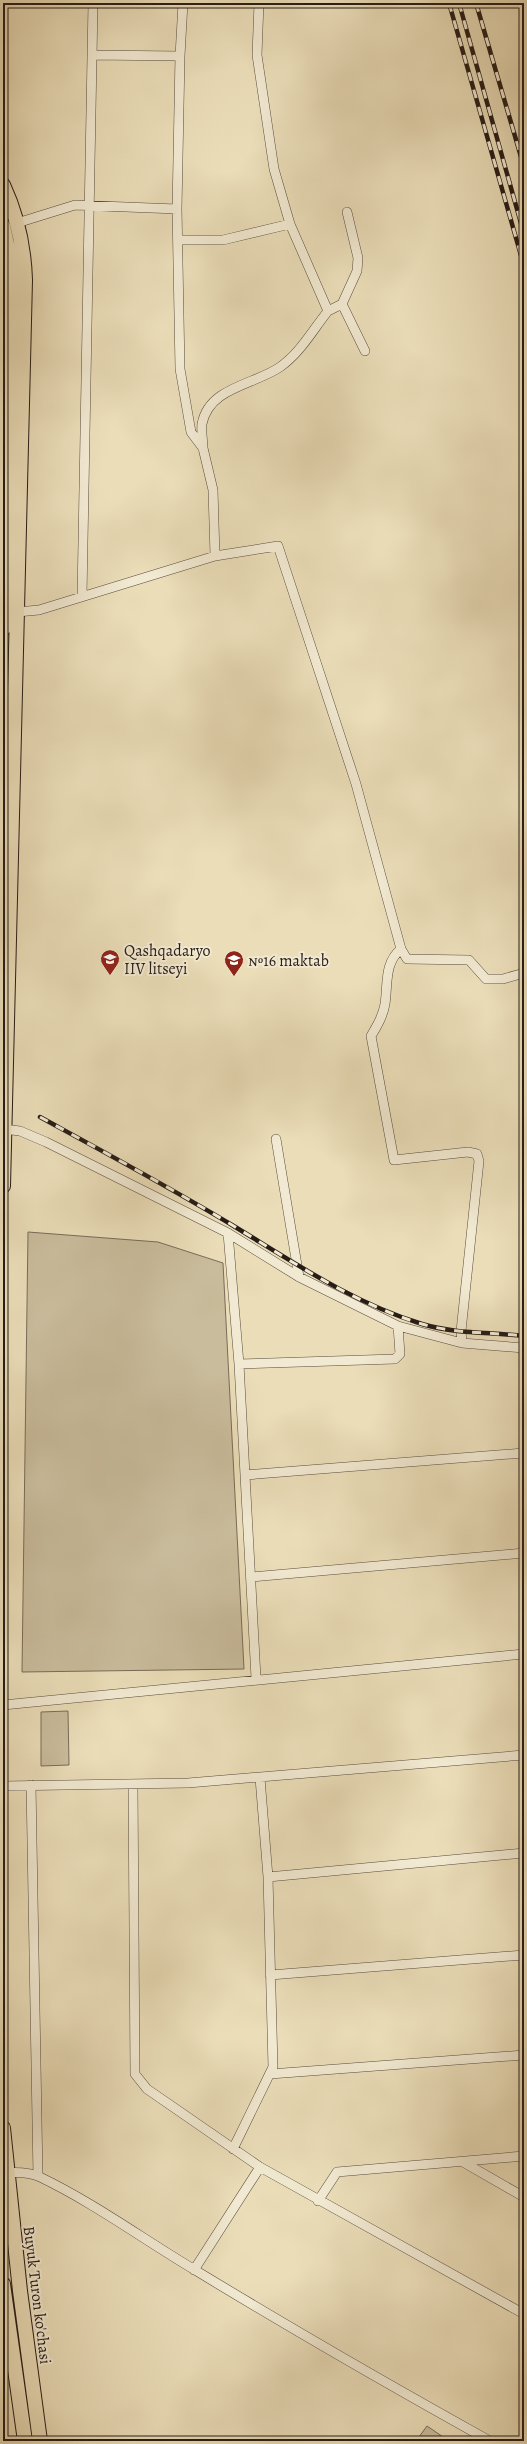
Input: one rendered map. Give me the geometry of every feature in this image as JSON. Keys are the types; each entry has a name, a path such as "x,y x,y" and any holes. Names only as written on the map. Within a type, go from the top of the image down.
{"main road":[{"path":"3,185 17,224 23,251 25,280 3,1186"},
{"path":"3,226 12,262 13,287 3,629"},
{"name":"Buyuk Turon ko'chasi","path":"3,2128 5,2173 40,2441"},
{"name":"Buyuk Turon ko'chasi","path":"3,2284 25,2441"}],"street":[{"path":"82,596 88,206 93,3"},
{"path":"183,3 180,56 177,209 179,240 181,377 191,432 203,448"},
{"path":"259,3 257,55 274,169 290,224 328,311"},
{"path":"92,55 180,56"},
{"path":"17,224 75,205 177,209"},
{"path":"215,556 213,490 203,448 202,424 212,401 224,392 251,382 279,367 299,352 328,311 342,304 357,271 358,258 347,212"},
{"path":"179,240 223,240 290,224"},
{"path":"342,304 365,351"},
{"path":"17,612 40,610 215,556 278,546 356,784 401,949 407,959 469,960 486,979 503,979 524,973"},
{"path":"401,949 393,955 389,965 385,1005 380,1022 371,1036 394,1160 468,1152 477,1154 479,1161 461,1331 462,1343"},
{"path":"4,1129 29,1134 228,1233 299,1277 398,1326 462,1343 524,1348"},
{"path":"276,1139 299,1277"},
{"path":"228,1233 239,1364 256,1678"},
{"path":"239,1364 395,1359 400,1354 398,1326"},
{"path":"245,1475 524,1453"},
{"path":"251,1577 524,1553"},
{"path":"3,1704 256,1678 524,1654"},
{"path":"3,1786 133,1785 260,1778 524,1755"},
{"path":"233,2149 273,2067 268,1877 260,1778"},
{"path":"32,1785 38,2176"},
{"path":"133,1785 135,2074 146,2090 260,2167 318,2201 524,2314"},
{"path":"268,1877 524,1854"},
{"path":"270,1975 524,1955"},
{"path":"270,2074 524,2055"},
{"path":"318,2201 337,2172 524,2156"},
{"path":"463,2162 524,2197"},
{"path":"194,2270 260,2167"},
{"path":"5,2173 24,2172 38,2176 90,2205 194,2270 369,2374 490,2441"}],"shaded area":[{"path":"28,1232 158,1242 223,1263 244,1669 22,1672"},
{"path":"68,1711 69,1765 41,1766 41,1712"},
{"path":"427,2426 449,2441 416,2441"}],"railway":[{"path":"449,3 524,266"},
{"path":"459,3 524,234"},
{"path":"476,3 524,167"},
{"path":"40,1117 184,1197 301,1267 372,1305 422,1324 447,1330 524,1336"}],"place":[{"name":"Qashqadaryo IIV litseyi","path":"110,976"},
{"name":"№16 maktab","path":"234,977"}]}
